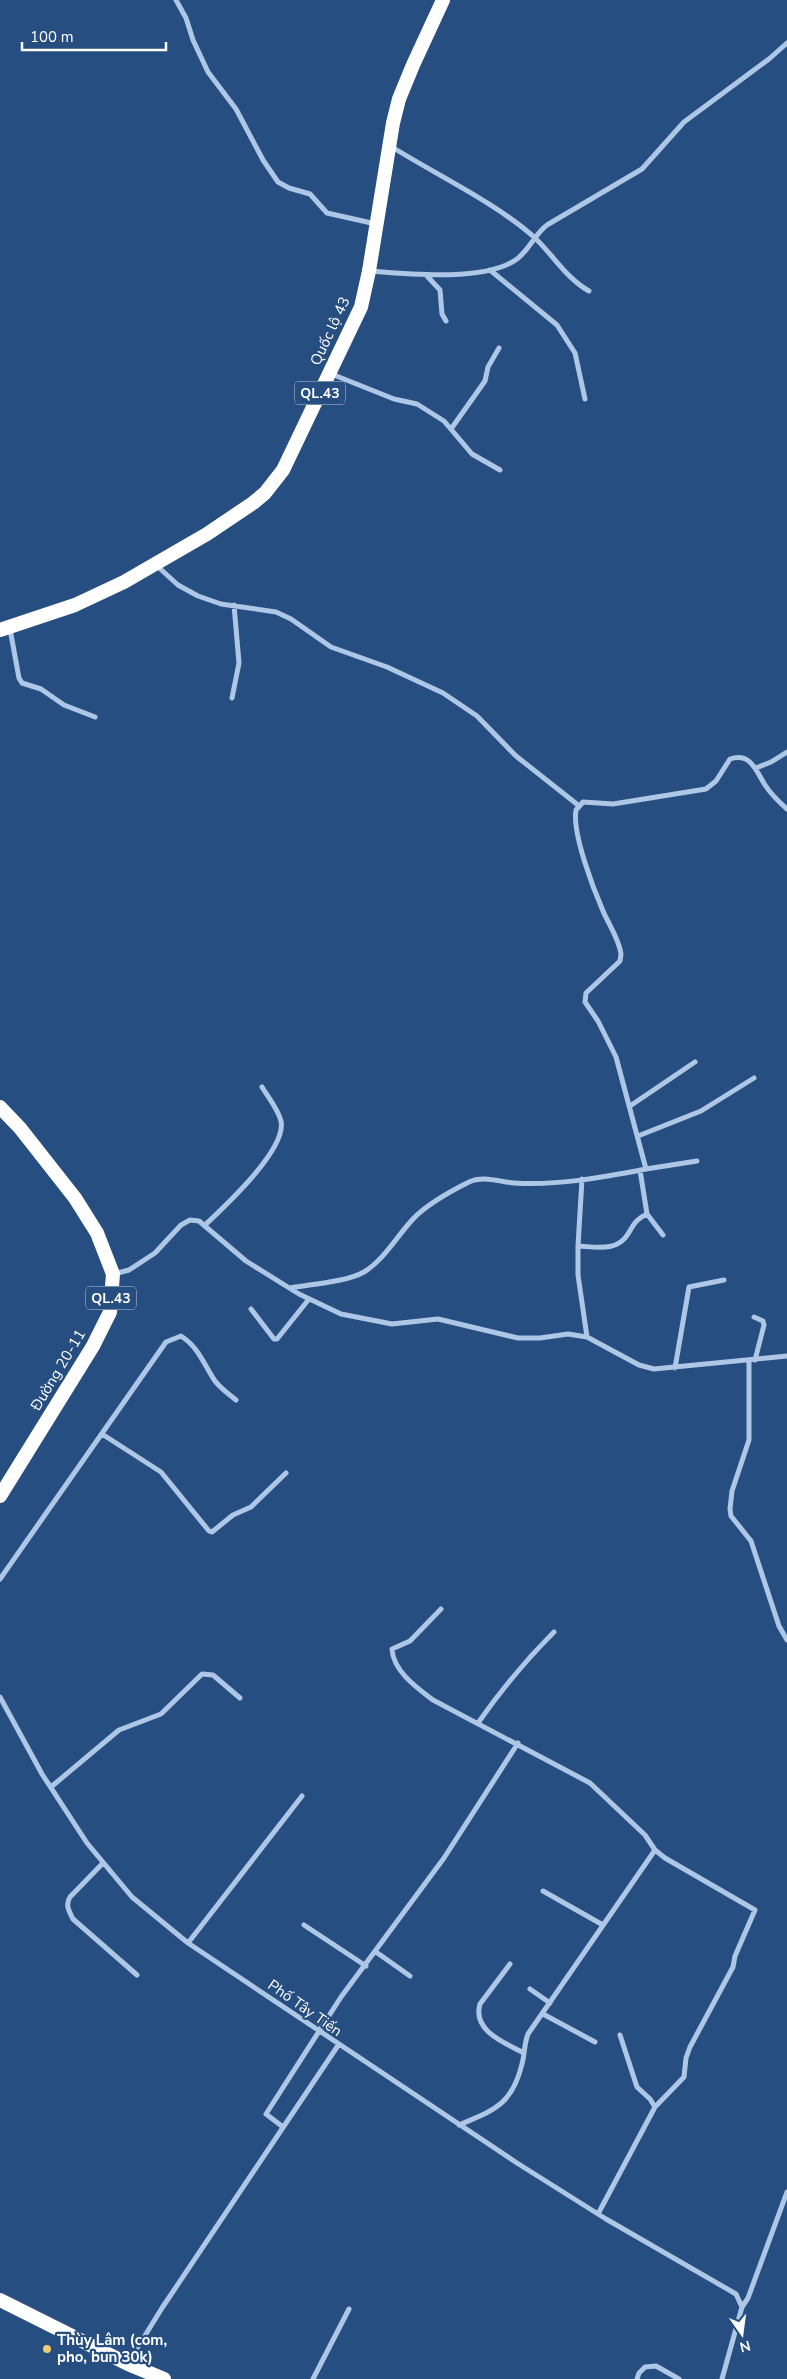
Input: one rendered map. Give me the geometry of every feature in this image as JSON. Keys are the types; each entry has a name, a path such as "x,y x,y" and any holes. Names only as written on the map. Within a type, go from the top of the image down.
{"highway":[{"name":"Quốc lộ 43","path":"5,629 75,604 155,565 207,534 266,493 283,470 361,307 369,271 389,145 399,99 443,0"},
{"name":"Đường 20-11","path":"0,1107 20,1128 75,1198 97,1233 113,1274 110,1312 93,1346 0,1496"},
{"path":"0,2300 128,2364 164,2379"}],"street":[{"path":"176,0 186,18 193,40 208,72 236,109 263,160 278,182 289,188 310,194 328,213 376,224"},
{"path":"369,271 427,276 490,270 508,266 519,258 540,231 555,220 642,169 684,122 769,60 787,43"},
{"path":"389,145 487,204 535,238 568,276 590,292"},
{"path":"490,270 558,325 575,353 585,399"},
{"path":"427,276 440,290 442,314 446,321"},
{"path":"451,428 485,381 488,367 499,348"},
{"path":"329,373 394,399 417,404 437,416 451,428 472,454 500,470"},
{"path":"155,565 178,585 198,596 234,605 276,612 291,619 331,647 387,667 443,693 477,716 516,756 578,805"},
{"path":"232,698 239,663 234,605"},
{"path":"5,629 22,683 41,689 71,708 95,717"},
{"path":"756,768 771,762 787,752"},
{"path":"578,805 588,802 613,804 706,789 716,781 727,763 735,758 748,760 756,768 765,786 787,809"},
{"path":"578,805 575,817 578,839 602,909 621,954 620,961 586,993 585,1002 613,1048 638,1136 647,1214 663,1235"},
{"path":"630,1106 695,1062"},
{"path":"638,1136 701,1110 754,1078"},
{"path":"205,1225 252,1178 278,1140 282,1130 281,1121 262,1087"},
{"path":"290,1288 351,1277 364,1272 376,1263 414,1217 428,1206 471,1181 485,1179 521,1183 582,1179 697,1161"},
{"path":"582,1179 578,1246 579,1286 587,1337"},
{"path":"578,1246 606,1248 618,1245 628,1235 636,1220 647,1214"},
{"path":"113,1274 128,1270 155,1253 181,1225 190,1220 199,1221 246,1261 309,1299 341,1314 392,1324 438,1319 511,1337 540,1338 568,1334 587,1337 639,1365 654,1369 787,1356"},
{"path":"676,1368 690,1287 724,1280"},
{"path":"251,1309 274,1339 277,1339 309,1299"},
{"path":"754,1318 763,1320 764,1324 752,1360 749,1440 732,1491 730,1509 735,1521 751,1540 780,1626 787,1640"},
{"path":"0,1580 166,1342 181,1336 188,1340 200,1354 217,1384 236,1400"},
{"path":"102,1434 161,1472 209,1531 212,1532 233,1515 251,1507 286,1473"},
{"path":"441,1609 410,1641 392,1649 396,1663 416,1686 433,1700 518,1743 590,1783 645,1835 656,1850 673,1863 755,1910 735,1956 733,1967 690,2047 686,2058 684,2077 655,2107 598,2214"},
{"path":"478,1723 522,1663 554,1632"},
{"path":"50,1787 119,1730 161,1714 202,1674 213,1675 240,1698"},
{"name":"Phố Tây Tiến","path":"1,1699 50,1787 87,1842 132,1897 188,1943 340,2044 162,2308 128,2364"},
{"path":"283,2127 266,2114 319,2031 444,1858 518,1743"},
{"path":"188,1943 302,1796"},
{"path":"459,2125 493,2111 505,2102 522,2067 524,2045 528,2034 656,1850"},
{"path":"104,1863 70,1897 67,1902 68,1910 73,1919 137,1975"},
{"path":"543,1891 603,1925"},
{"path":"304,1925 366,1966"},
{"path":"376,1952 410,1976"},
{"path":"510,1964 480,2004 479,2019 489,2033 524,2053"},
{"path":"530,1989 550,2003"},
{"path":"543,2014 596,2042"},
{"path":"620,2035 637,2087 650,2098 655,2107"},
{"path":"340,2044 459,2125 598,2214 731,2289 736,2294 742,2307"},
{"path":"722,2379 742,2307 748,2298 787,2192"},
{"path":"313,2379 349,2309"},
{"path":"637,2379 639,2373 645,2367 656,2366 679,2379"}],"place":[{"name":"Thùy Lâm (com, pho, bun 30k)","path":"47,2349"}]}
